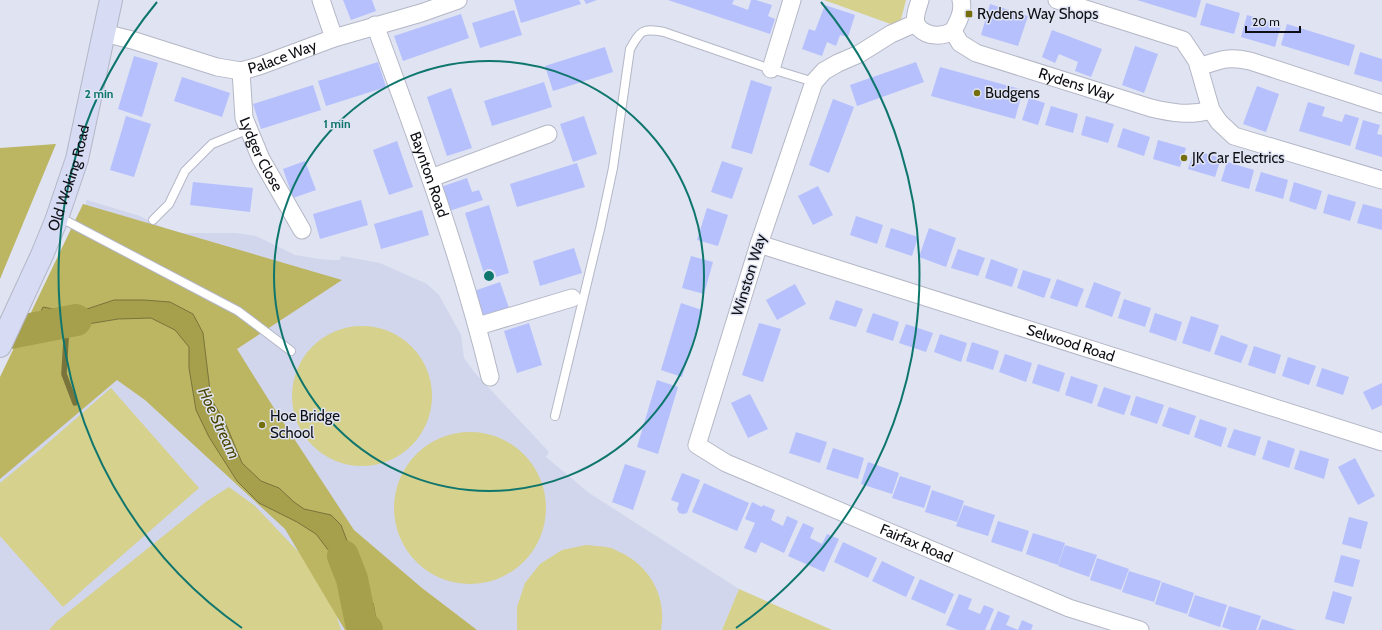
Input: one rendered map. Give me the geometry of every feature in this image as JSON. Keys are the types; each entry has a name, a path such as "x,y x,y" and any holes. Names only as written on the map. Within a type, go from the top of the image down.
{"main road":[{"name":"Old Woking Road","path":"0,346 26,291 58,216 77,159 110,0"}],"street":[{"path":"321,0 334,38"},
{"name":"Palace Way","path":"104,33 217,66 242,71 375,25 418,7 458,0"},
{"path":"771,69 792,0"},
{"path":"916,23 920,0"},
{"path":"916,23 922,30 930,35 939,36 953,31 963,6 961,0"},
{"path":"1057,0 1183,40 1197,61 1210,110 1219,122 1234,136 1382,180"},
{"path":"814,82 824,71 859,54 891,34 916,23"},
{"name":"Baynton Road","path":"375,25 431,178 478,326 490,377"},
{"name":"Rydens Way","path":"953,31 960,43 976,53 1151,108 1184,114 1199,113 1210,110"},
{"path":"1199,67 1227,58 1236,58 1250,61 1382,104"},
{"name":"Lydger Close","path":"242,71 244,118 261,159 302,230"},
{"name":"Winston Way","path":"697,445 759,244 814,82"},
{"path":"431,178 548,134"},
{"name":"Selwood Road","path":"759,244 1382,442"},
{"path":"478,326 572,298"},
{"name":"Fairfax Road","path":"697,445 726,463 1069,608 1140,630"}],"lane":[{"path":"555,416 600,229 613,168 630,49 639,34 648,29 664,32 771,69 814,82"},
{"path":"153,220 169,204 185,171 212,144 249,129"},
{"path":"58,216 238,311 291,351"}],"shaded area":[{"path":"824,0 906,0 899,27"},
{"path":"56,144 0,279 0,148"},
{"name":"Hoe Bridge School","path":"87,200 140,216 174,233 236,233 256,236 295,255 333,260 340,260 341,256 380,263 427,284 439,295 461,335 464,358 474,372 549,452 546,457 589,493 739,589 722,630 0,630 0,399 77,226"},
{"path":"83,204 342,280 237,349 354,530 422,588 477,630 345,630 285,529 145,400 117,380 0,479 0,377"},
{"path":"369,326 389,331 412,346 427,369 431,382 431,410 427,423 412,446 389,461 376,465 355,466 335,461 312,446 297,423 293,410 292,389 297,369 312,346 335,331 348,327"},
{"path":"111,388 199,488 63,607 0,536 0,483"},
{"path":"477,432 499,437 524,454 541,479 545,493 545,523 541,537 524,562 499,579 485,583 463,584 441,579 422,567 411,556 399,537 395,523 394,501 399,479 411,460 422,449 441,437 455,433"},
{"path":"229,487 255,506 326,581 341,630 49,630 57,621 207,501"},
{"path":"586,545 612,548 632,559 649,576 655,585 662,607 661,630 517,630 517,607 525,583 540,564 562,550"},
{"path":"739,589 832,630 722,630"}],"water":[{"path":"114,300 170,302 193,314 203,333 211,399 225,422 242,463 261,481 279,488 304,509 331,515 341,525 368,596 347,600 347,590 329,551 316,534 297,522 259,503 237,481 209,437 196,410 189,368 189,347 175,330 151,318 118,319 76,326 29,338 43,307 69,312 87,309"},
{"path":"373,603 378,630 355,630 348,609"}],"building":[{"path":"343,0 372,0 376,11 351,20"},
{"path":"514,0 579,0 581,4 521,23"},
{"path":"584,0 597,0 586,4"},
{"path":"668,0 734,0 732,4 748,10 751,0 756,0 772,5 768,16 775,19 770,34"},
{"path":"1137,0 1201,0 1196,18"},
{"path":"1206,3 1240,13 1234,34 1200,25"},
{"path":"990,4 1028,16 1018,46 981,35"},
{"path":"825,5 855,15 848,37 840,35 836,46 827,42 822,56 802,49 809,29 815,31"},
{"path":"514,10 522,35 480,48 472,23"},
{"path":"461,14 469,38 403,61 394,36"},
{"path":"1247,15 1281,25 1275,47 1241,37"},
{"path":"1287,24 1355,45 1349,66 1281,45"},
{"path":"1052,30 1102,49 1091,77 1075,71 1078,62 1059,54 1055,63 1042,57"},
{"path":"1135,46 1158,54 1144,93 1122,85"},
{"path":"605,47 613,72 553,91 545,66"},
{"path":"1360,52 1382,59 1382,82 1354,74"},
{"path":"134,56 158,63 142,117 118,109"},
{"path":"378,62 386,87 326,106 318,81"},
{"path":"916,62 924,82 857,106 850,85"},
{"name":"Budgens","path":"940,67 1023,90 1015,119 931,96"},
{"path":"182,77 230,93 222,117 174,101"},
{"path":"751,80 772,87 752,154 731,148"},
{"path":"544,82 552,107 492,126 484,101"},
{"path":"313,85 321,110 261,129 253,104"},
{"path":"1257,86 1279,94 1266,132 1243,124"},
{"path":"451,88 472,148 447,156 427,97"},
{"path":"1029,98 1045,103 1038,125 1022,120"},
{"path":"833,99 854,107 829,173 809,165"},
{"path":"1308,102 1325,107 1322,116 1342,122 1345,114 1359,118 1350,146 1299,131"},
{"path":"1051,106 1078,114 1073,133 1045,125"},
{"path":"126,116 151,124 134,177 110,170"},
{"path":"584,116 597,154 573,162 560,124"},
{"path":"1086,116 1114,124 1108,143 1081,135"},
{"path":"1363,120 1380,125 1377,134 1382,135 1382,157 1355,149"},
{"path":"1123,128 1150,137 1144,156 1117,147"},
{"path":"1158,140 1186,148 1180,167 1153,159"},
{"path":"397,141 413,187 389,195 373,150"},
{"path":"1194,150 1221,158 1215,177 1188,169"},
{"path":"305,161 316,190 293,198 283,169"},
{"path":"722,161 743,168 732,199 711,192"},
{"path":"1227,162 1254,170 1249,189 1221,181"},
{"path":"577,163 585,187 517,207 510,184"},
{"path":"1261,172 1288,180 1283,199 1255,191"},
{"path":"467,178 472,192 479,190 483,200 449,211 441,187"},
{"path":"193,182 253,188 250,212 190,205"},
{"path":"1294,182 1322,191 1316,210 1289,201"},
{"path":"818,186 833,215 813,225 798,196"},
{"path":"1328,194 1356,202 1350,221 1323,213"},
{"path":"361,200 368,225 320,239 313,214"},
{"path":"1363,204 1382,209 1382,230 1357,223"},
{"path":"489,205 509,273 486,280 465,213"},
{"path":"707,208 728,215 718,246 697,240"},
{"path":"422,210 429,235 381,249 374,224"},
{"path":"856,216 883,225 877,244 850,235"},
{"path":"891,228 918,237 912,256 885,247"},
{"path":"929,228 956,238 946,267 919,257"},
{"path":"574,248 582,273 540,286 533,261"},
{"path":"958,249 985,258 978,276 951,268"},
{"path":"691,256 713,262 704,294 682,288"},
{"path":"991,259 1018,269 1012,287 985,278"},
{"path":"1023,270 1051,279 1044,298 1017,288"},
{"path":"1057,279 1084,289 1077,307 1050,298"},
{"path":"500,282 509,308 482,317 474,291"},
{"path":"1094,282 1121,292 1112,317 1085,307"},
{"path":"795,284 806,304 777,320 766,300"},
{"path":"1124,299 1151,308 1145,327 1118,318"},
{"path":"836,300 863,309 856,327 829,319"},
{"path":"681,303 702,310 682,377 661,370"},
{"path":"873,313 899,322 893,341 866,332"},
{"path":"1155,313 1182,322 1176,341 1149,332"},
{"path":"1191,316 1219,325 1210,352 1182,343"},
{"path":"529,323 542,365 517,373 504,331"},
{"path":"759,323 781,329 763,382 742,375"},
{"path":"906,324 933,333 926,352 899,343"},
{"path":"940,334 967,343 961,362 934,352"},
{"path":"1221,335 1248,345 1241,363 1214,354"},
{"path":"972,342 999,351 993,370 966,361"},
{"path":"1254,346 1281,355 1275,374 1248,365"},
{"path":"1005,354 1032,363 1026,382 999,372"},
{"path":"1288,357 1316,366 1309,385 1282,376"},
{"path":"1038,364 1065,373 1059,392 1032,383"},
{"path":"1322,368 1349,377 1343,395 1316,386"},
{"path":"1071,376 1098,385 1092,404 1065,395"},
{"path":"657,380 678,387 658,454 637,447"},
{"path":"1382,383 1382,405 1372,410 1363,392"},
{"path":"1104,387 1131,396 1124,415 1097,406"},
{"path":"750,394 768,429 748,438 731,403"},
{"path":"1136,396 1164,405 1157,424 1130,415"},
{"path":"1169,407 1196,416 1189,435 1162,426"},
{"path":"1200,419 1227,428 1221,447 1194,437"},
{"path":"1234,429 1261,437 1255,456 1227,447"},
{"path":"796,432 827,442 820,463 789,453"},
{"path":"1268,440 1295,449 1289,468 1262,459"},
{"path":"833,448 864,458 858,479 826,469"},
{"path":"1300,450 1329,459 1324,479 1294,469"},
{"path":"1355,458 1375,496 1358,505 1338,467"},
{"path":"868,462 899,473 892,494 861,484"},
{"path":"625,464 646,471 633,510 612,502"},
{"path":"682,473 700,480 687,513 683,514 679,513 677,509 679,503 671,500"},
{"path":"900,476 931,486 924,508 892,498"},
{"path":"704,483 749,503 737,531 692,512"},
{"path":"932,490 964,501 957,522 925,512"},
{"path":"752,502 762,507 763,505 775,510 771,520 783,526 787,516 798,521 784,553 761,542 756,553 744,548 755,523 745,519"},
{"path":"964,505 995,515 988,536 956,526"},
{"path":"1349,517 1368,522 1361,549 1342,544"},
{"path":"998,521 1029,531 1022,552 991,542"},
{"path":"803,523 814,528 810,538 822,544 827,534 839,539 824,572 788,556"},
{"path":"1033,533 1065,543 1058,565 1026,554"},
{"path":"843,542 877,558 868,578 834,562"},
{"path":"1065,545 1097,555 1089,577 1058,566"},
{"path":"1341,555 1360,560 1353,587 1334,582"},
{"path":"1097,558 1129,569 1121,590 1090,580"},
{"path":"882,561 915,577 906,597 872,581"},
{"path":"1129,571 1161,581 1154,602 1122,592"},
{"path":"920,579 954,594 945,614 911,599"},
{"path":"1162,582 1194,593 1187,614 1155,604"},
{"path":"1333,591 1352,597 1344,624 1325,619"},
{"path":"959,594 972,599 968,609 980,614 984,605 994,609 985,630 958,630 946,625"},
{"path":"1195,595 1227,605 1220,627 1188,616"},
{"path":"1229,606 1261,616 1256,630 1231,630 1222,627"},
{"path":"998,611 1010,616 1006,625 1018,630 990,630"},
{"path":"1262,619 1296,630 1258,630"},
{"path":"1022,620 1033,625 1031,630 1018,630"}],"waterway":[{"name":"Hoe Stream","path":"0,335 76,320"},
{"path":"67,322 64,374 75,403"},
{"name":"Hoe Stream","path":"343,556 352,579 361,623 367,630"}],"place":[{"name":"Rydens Way Shops","path":"969,14"},
{"name":"Budgens","path":"977,93"},
{"name":"JK Car Electrics","path":"1184,158"},
{"name":"Hoe Bridge School","path":"262,425"}]}
